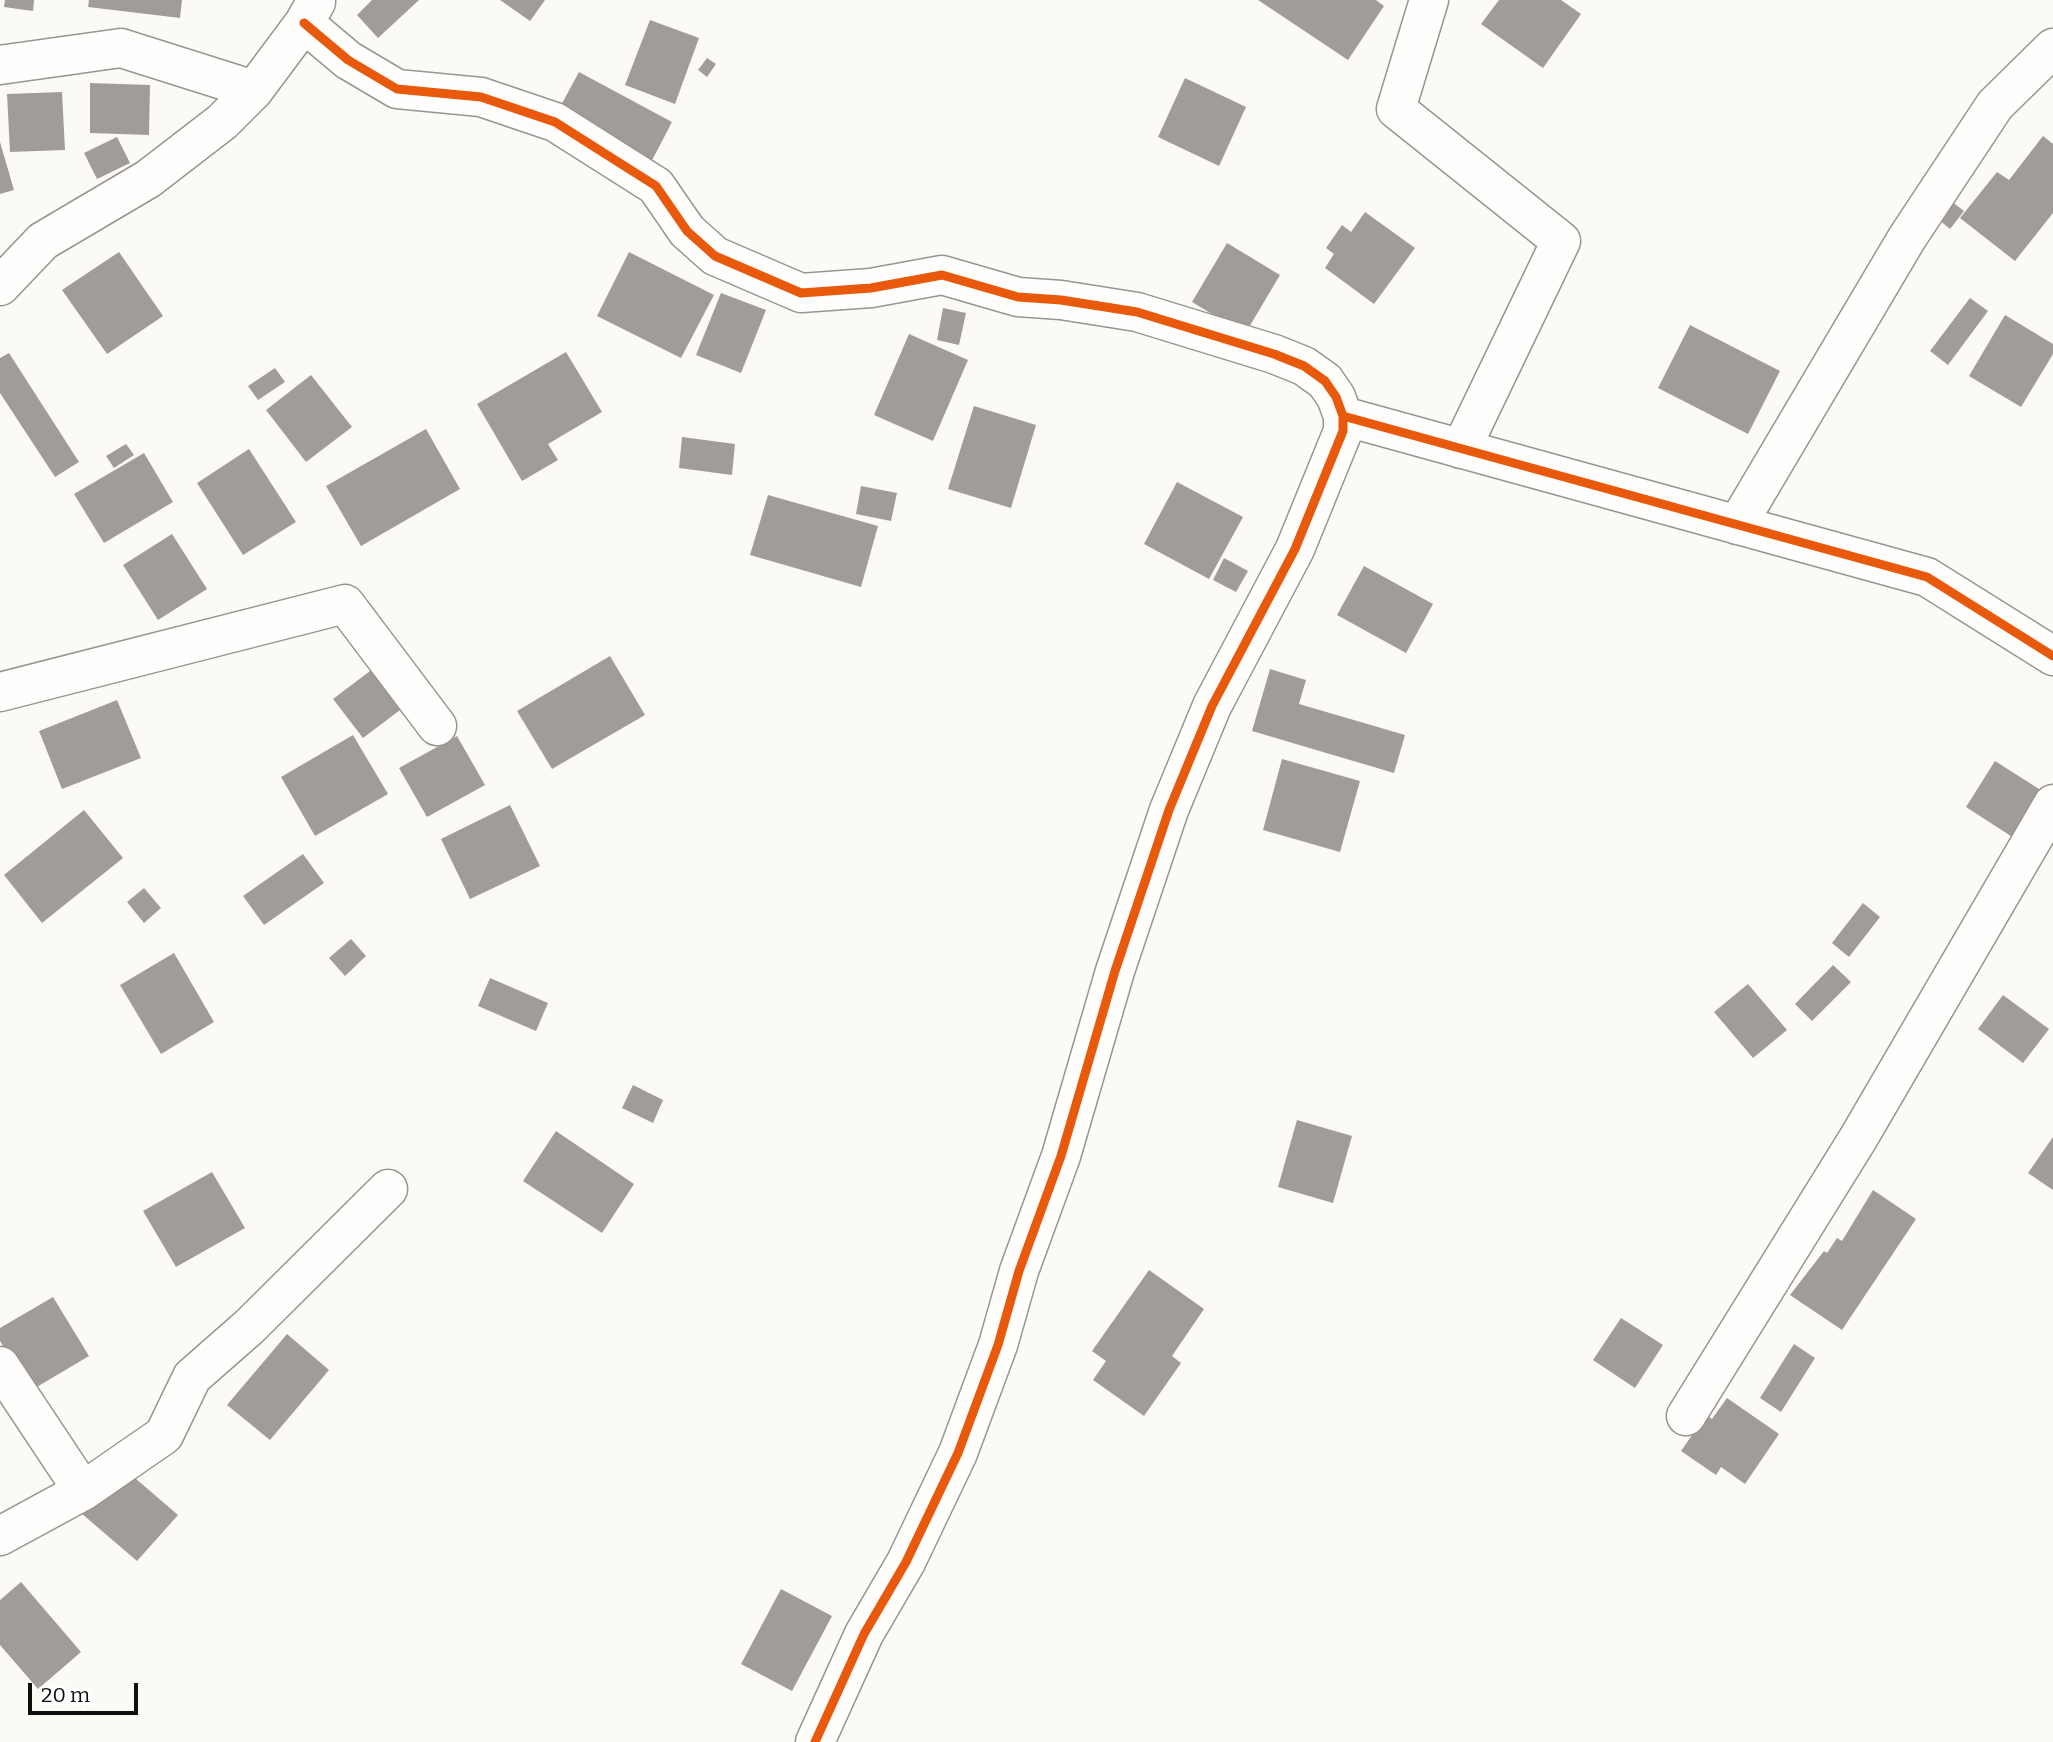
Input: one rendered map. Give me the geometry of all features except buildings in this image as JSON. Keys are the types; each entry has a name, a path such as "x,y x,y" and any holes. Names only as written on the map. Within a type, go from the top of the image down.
{"street":[{"path":"1429,0 1396,109 1561,241 1461,449"},
{"path":"0,286 43,241 148,179 222,122 254,90 310,11 348,60 397,89 481,97 555,122 656,186 687,231 715,256 801,293 871,288 942,275 1018,297 1061,300 1137,312 1275,354 1304,366 1325,381 1336,397 1343,416 1343,431 1295,549 1212,706 1169,810 1115,971 1061,1156 1019,1271 998,1345 958,1453 906,1562 864,1634 815,1742"},
{"path":"0,65 121,48 254,90"},
{"path":"1737,525 1900,250 1995,105 2053,48"},
{"path":"1343,416 1927,577 2053,656"},
{"path":"0,692 345,604 438,726"},
{"path":"1686,1416 1859,1138 2053,804"},
{"path":"0,1536 83,1491 164,1435 192,1377 249,1327 388,1189"},
{"path":"0,1366 83,1491"}],"cycle path":[{"path":"304,23 348,60 397,89 481,97 555,122 656,186 687,231 715,256 801,293 871,288 942,275 1018,297 1061,300 1137,312 1274,354 1304,366 1325,381 1336,397 1343,416 1343,431 1295,549 1212,706 1169,810 1115,971 1061,1156 1019,1271 998,1345 958,1453 906,1562 864,1634 815,1742"},
{"path":"1343,416 1927,577 2053,656"}]}
